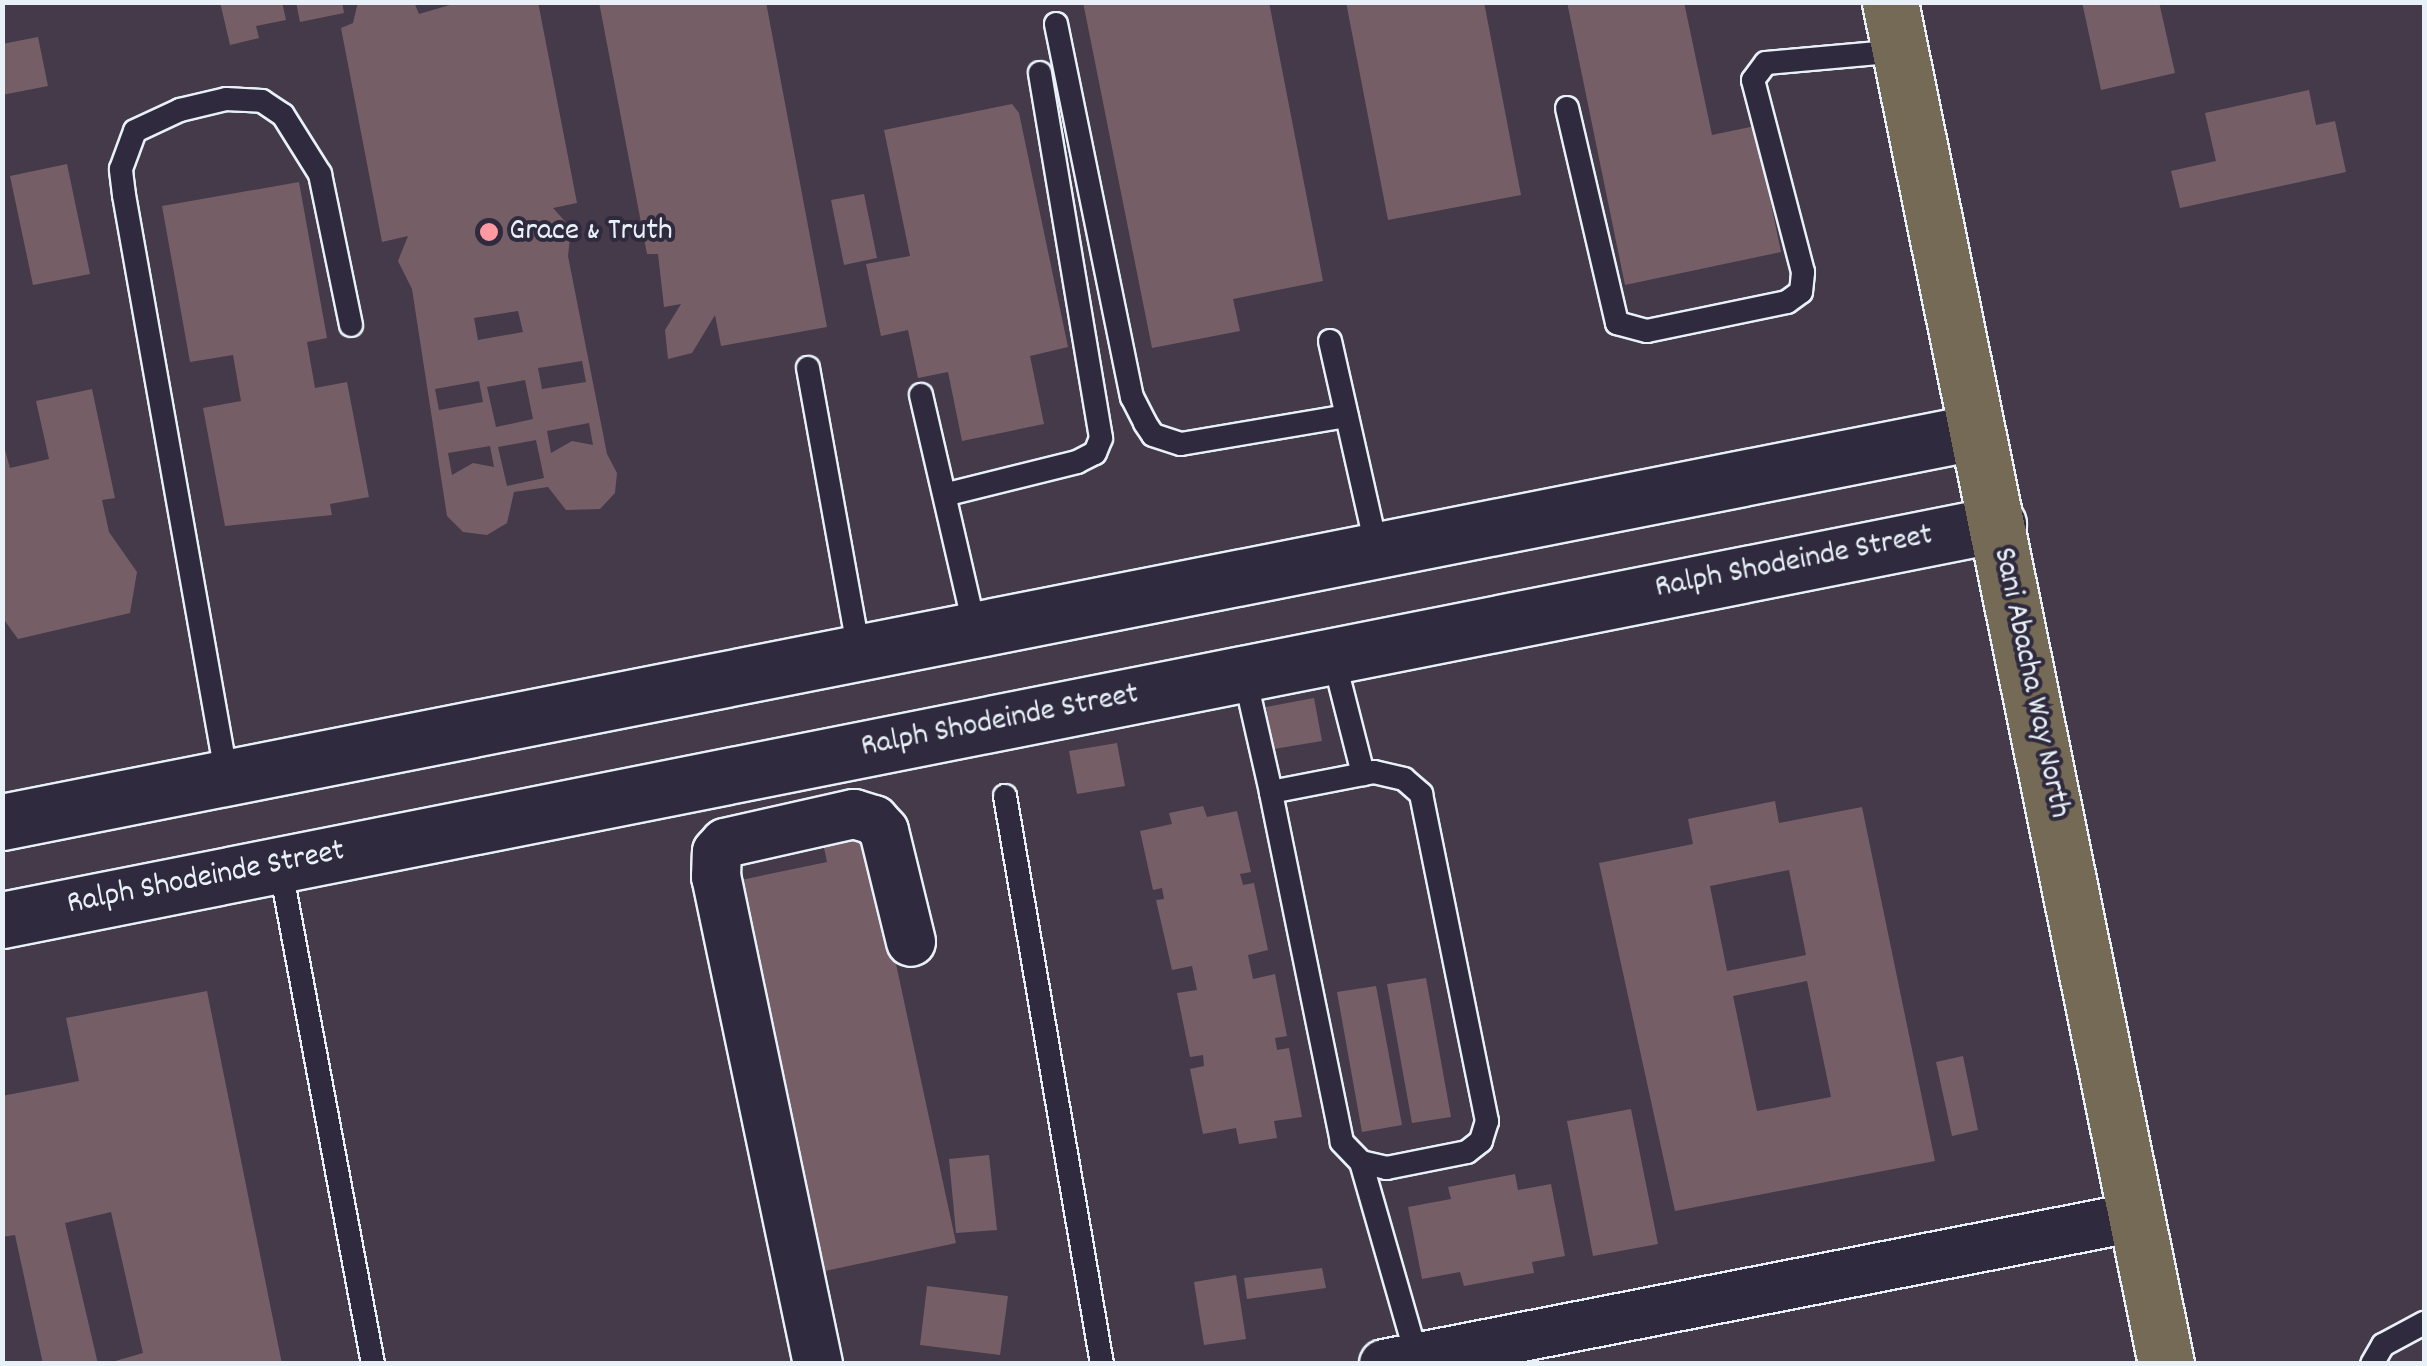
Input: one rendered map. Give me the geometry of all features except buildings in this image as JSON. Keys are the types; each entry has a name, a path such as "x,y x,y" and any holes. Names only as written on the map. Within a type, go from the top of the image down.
{"highway":[{"name":"Sani Abacha Way North","path":"1890,19 1998,524 2166,1364"}],"street":[{"path":"2,822 1976,432"},
{"name":"Ralph Shodeinde Street","path":"2,920 1998,524"},
{"path":"818,1364 716,877 716,852 725,843 854,814 874,820 884,831 911,942"},
{"path":"1400,1360 2136,1218"}],"lane":[{"path":"1567,108 1617,323 1646,331 1787,302 1800,292 1803,272 1754,80 1766,62 1890,19"},
{"path":"1056,24 1132,396 1145,424 1153,434 1182,444 1347,416"},
{"path":"948,494 1077,462 1095,452 1101,438 1040,73"},
{"path":"227,778 124,195 121,169 135,131 180,110 226,99 262,101 283,115 320,174 351,326"},
{"path":"1330,342 1377,549"},
{"path":"808,368 859,652"},
{"path":"921,394 948,494 975,629"},
{"path":"1332,655 1363,774"},
{"path":"1244,673 1342,1142 1362,1162 1386,1168 1468,1152 1481,1141 1487,1120 1421,794 1404,780 1363,774 1270,792"},
{"path":"1005,796 1102,1364"},
{"path":"280,864 373,1364"},
{"path":"1362,1162 1400,1360"},
{"path":"2372,1364 2383,1345 2424,1323"}],"place":[{"name":"Grace & Truth","path":"489,232"}]}
